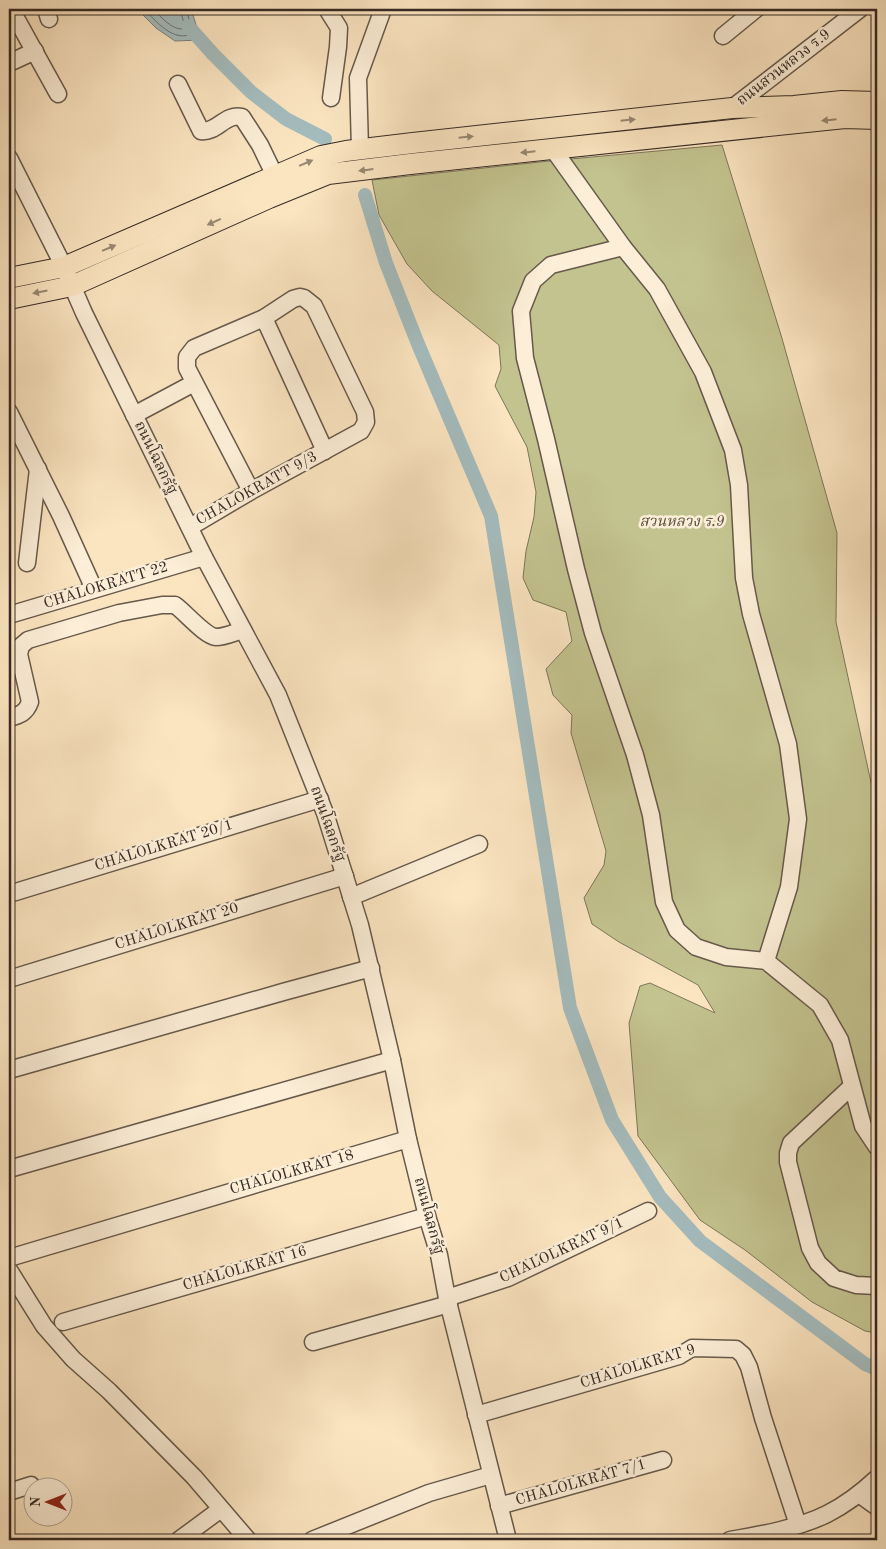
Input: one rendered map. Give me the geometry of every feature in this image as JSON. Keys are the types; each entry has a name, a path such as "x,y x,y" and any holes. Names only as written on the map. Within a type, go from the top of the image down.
{"main road":[{"path":"9,278 64,267 321,156 360,149 732,108 794,106 842,101 877,102"},
{"path":"9,298 72,286 269,198 328,174 845,118 877,119"}],"street":[{"path":"11,9 58,94"},
{"path":"327,9 339,28 331,98"},
{"path":"360,149 358,78 383,9"},
{"path":"723,36 756,9"},
{"name":"ถนนสวนหลวง ร.9","path":"732,108 860,9"},
{"path":"9,63 35,51"},
{"path":"178,84 201,131 211,130 233,116 242,117 260,145 275,176"},
{"path":"552,149 623,247 657,290 703,372 733,450 739,485 744,578 751,614 788,744 798,819 789,887 766,961"},
{"name":"ถนนโฉลกรัฐ","path":"9,158 64,267 204,557 278,695 320,799 360,925 371,968 426,1216 439,1255 448,1301 508,1540"},
{"path":"623,247 551,265 533,281 521,310 525,358 576,569 593,633 635,755 651,815 664,902 677,930 696,946 726,957 766,961 820,1005 840,1040 863,1126 877,1147"},
{"name":"CHALOKRATT 9/3","path":"190,527 251,491 361,431 366,422 365,412 314,306 309,301 300,297 293,299 264,318"},
{"path":"251,491 187,368 187,357 194,348 264,318 325,451"},
{"path":"134,415 194,384"},
{"path":"9,412 94,589"},
{"path":"27,563 38,469"},
{"name":"CHALOKRATT 22","path":"9,615 204,557"},
{"path":"9,718 21,714 27,709 30,702 19,654 21,646 28,640 119,614 162,605 176,605 213,637 243,630"},
{"name":"CHALOLKRAT 20/1","path":"9,894 320,799"},
{"path":"351,897 479,844"},
{"name":"CHALOLKRAT 20","path":"9,978 345,876"},
{"path":"9,1070 371,968"},
{"path":"9,1169 392,1060"},
{"path":"852,1086 791,1143 788,1162 810,1248 818,1263 834,1278 856,1285 877,1286"},
{"name":"CHALOLKRAT 18","path":"9,1258 408,1139"},
{"name":"CHALOLKRAT 9/1","path":"313,1342 448,1301 508,1278 648,1211"},
{"name":"CHALOLKRAT 16","path":"63,1322 426,1216"},
{"path":"9,1270 44,1326 73,1359 109,1391 194,1477 248,1540"},
{"name":"CHALOLKRAT 9","path":"476,1415 679,1356 692,1348 736,1349 743,1355 748,1367 798,1525"},
{"name":"CHALOLKRAT 7/1","path":"499,1506 663,1460"},
{"path":"312,1540 429,1493 491,1475"},
{"path":"730,1540 772,1536 827,1515 859,1494 877,1478"},
{"path":"9,1492 22,1488"},
{"path":"859,1494 877,1507"},
{"path":"179,1540 221,1509"}],"green space":[{"name":"สวนหลวง ร.9","path":"722,145 781,335 837,533 836,622 874,796 877,800 877,1333 865,1331 812,1302 745,1250 700,1220 638,1136 629,1023 640,986 650,983 715,1013 698,985 619,942 592,924 584,898 604,865 606,851 571,733 572,715 553,695 546,669 572,641 566,612 533,600 523,578 526,551 534,517 536,492 527,447 495,386 501,369 499,345 432,291 407,264 379,215 372,180"}],"water":[{"path":"137,9 191,9 201,40 175,41 156,28"}],"waterway":[{"path":"188,26 251,92 286,119 325,139"},
{"path":"365,195 386,263 491,516 570,1008 612,1120 660,1197 700,1241 865,1364 877,1369"}]}
